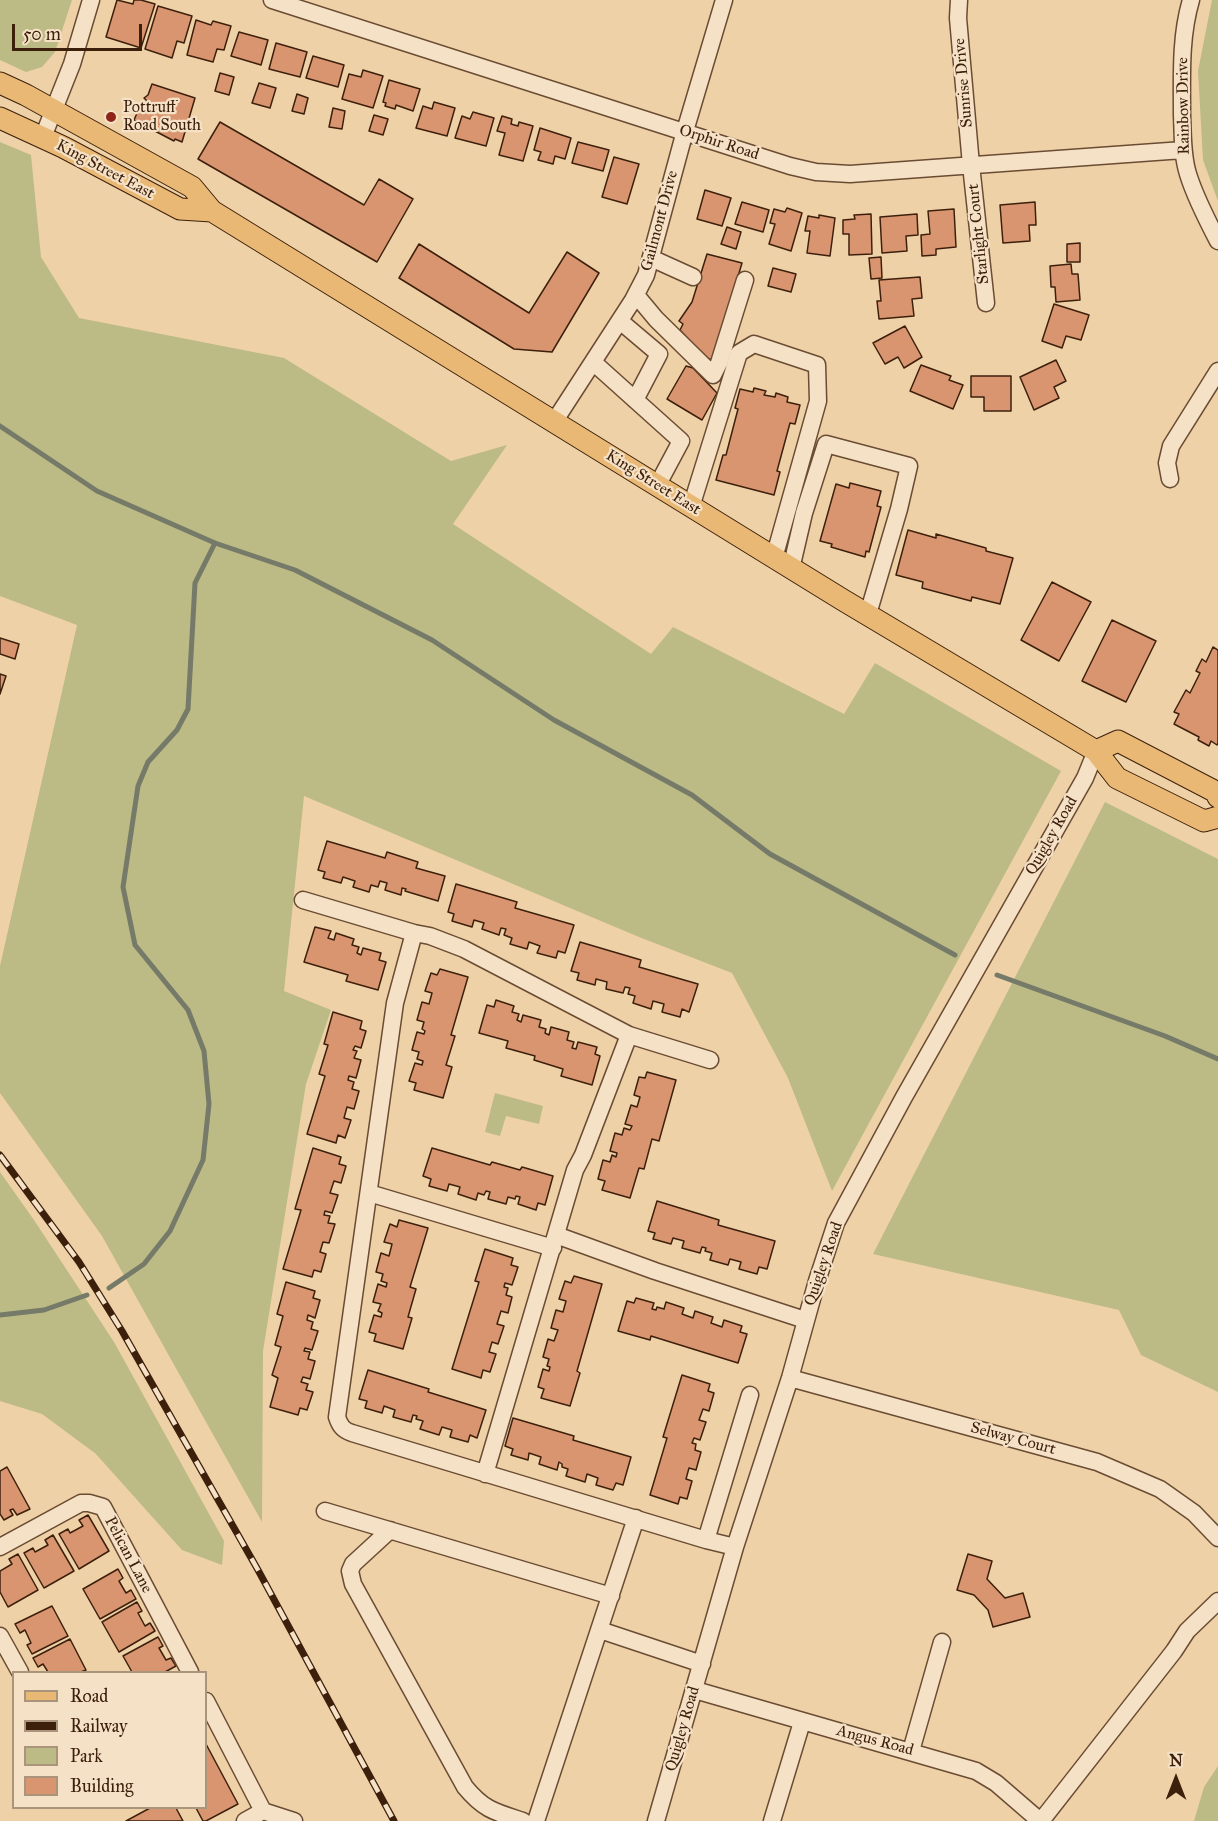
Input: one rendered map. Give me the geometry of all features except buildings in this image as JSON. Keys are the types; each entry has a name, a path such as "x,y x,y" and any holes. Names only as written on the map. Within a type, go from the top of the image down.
{"main road":[{"name":"King Street East","path":"0,83 192,186 212,211 691,507 1096,751 1117,777 1204,821 1218,817"},
{"name":"King Street East","path":"0,118 43,137 180,209 212,211"},
{"path":"1096,751 1118,741 1216,792 1218,797"}],"street":[{"path":"43,137 72,64 91,0"},
{"name":"Orphir Road","path":"272,0 790,166 816,172 850,174 1182,150"},
{"name":"Gailmont Drive","path":"554,422 620,321 646,275 724,0"},
{"name":"Sunrise Drive","path":"959,0 958,18 971,165"},
{"name":"Rainbow Drive","path":"1191,0 1186,17 1181,66 1182,150 1188,174 1218,241"},
{"name":"Starlight Court","path":"971,165 986,303"},
{"path":"651,258 693,277"},
{"path":"636,295 656,319 713,375 719,363 745,280"},
{"path":"641,338 656,319"},
{"path":"620,321 659,354 635,400"},
{"path":"691,507 739,353 754,344 818,365 818,401 783,563"},
{"path":"593,362 681,441 657,486"},
{"path":"1170,479 1167,463 1172,446 1218,371"},
{"path":"783,563 804,513 826,444 909,466 868,614"},
{"name":"Quigley Road","path":"656,1821 735,1547 836,1223 904,1097 1085,778 1096,751"},
{"path":"303,900 430,936 464,949 629,1035 710,1060"},
{"path":"414,933 395,1003 337,1417 339,1425 352,1433 485,1474 735,1547"},
{"path":"485,1474 575,1170 584,1155 629,1035"},
{"path":"369,1193 655,1270 805,1320"},
{"name":"Selway Court","path":"789,1377 1097,1462 1160,1489 1194,1513 1218,1538"},
{"path":"706,1540 750,1395"},
{"name":"Pelican Lane","path":"0,1547 81,1503 103,1506 189,1671"},
{"path":"325,1511 611,1596"},
{"path":"536,1821 636,1518"},
{"path":"390,1530 353,1564 350,1571 353,1584 465,1787 477,1801 493,1811 523,1821"},
{"path":"1041,1821 1174,1651 1187,1630 1218,1601"},
{"path":"600,1630 702,1664"},
{"path":"0,1636 19,1671"},
{"path":"911,1751 942,1642"},
{"name":"Angus Road","path":"695,1690 976,1771 996,1783 1041,1821"},
{"path":"207,1703 263,1811 294,1821"},
{"path":"772,1821 802,1722"},
{"path":"245,1821 263,1811"}],"green space":[{"path":"0,0 72,0 55,52 42,67 26,72 0,60"},
{"path":"1212,0 1218,0 1218,201 1203,160 1198,71"},
{"path":"0,142 31,155 41,257 79,318 284,358 451,461 507,445 453,524 651,654 673,627 844,714 875,663 1061,771 832,1191 788,1078 732,973 639,937 304,796 284,991 331,1010 306,1084 263,1351 262,1522 102,1236 0,1093 0,966 77,625 0,596"},
{"path":"1105,802 1218,859 1218,1392 1141,1355 1119,1310 873,1254"},
{"path":"495,1093 543,1106 539,1124 506,1116 500,1136 485,1132"},
{"path":"0,1172 114,1342 224,1541 222,1565 182,1550 95,1453 42,1414 0,1401"},
{"path":"1218,1766 1218,1821 1194,1821 1204,1787"}],"waterway":[{"path":"0,426 97,491 215,543 295,570 432,640 554,720 692,795 770,854 955,955"},
{"path":"109,1288 144,1264 170,1231 203,1160 209,1104 204,1051 188,1010 135,945 123,887 138,786 148,762 177,730 188,709 195,583 215,543"},
{"path":"997,975 1165,1036 1218,1059"},
{"path":"0,1315 44,1310 87,1295"}],"railway":[{"path":"0,1155 79,1262 122,1331 258,1570 394,1821"}],"place":[{"name":"Pottruff Road South","path":"111,117"}]}
